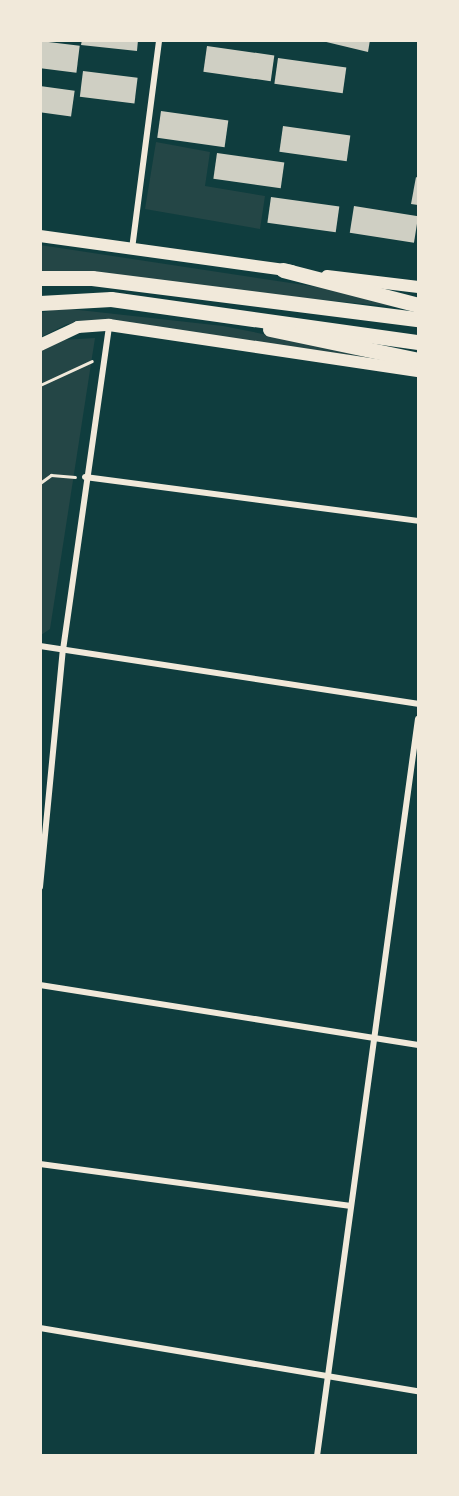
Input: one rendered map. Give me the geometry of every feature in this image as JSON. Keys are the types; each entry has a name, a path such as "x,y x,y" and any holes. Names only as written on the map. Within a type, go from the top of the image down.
{"highway":[{"path":"283,270 418,305"},
{"path":"40,278 92,278 418,319"},
{"path":"40,303 80,297 418,342"},
{"path":"221,315 294,336 418,360"}],"main road":[{"path":"40,236 418,287"},
{"path":"40,345 78,327 110,325 418,371"}],"street":[{"path":"132,250 159,40"},
{"path":"40,887 63,650 85,477 110,325"},
{"path":"85,477 418,521"},
{"path":"40,646 418,704"},
{"path":"316,1455 418,718"},
{"path":"40,985 418,1045"},
{"path":"40,1164 349,1206"},
{"path":"40,1328 327,1378 418,1391"}],"path":[{"path":"40,385 105,356"},
{"path":"40,483 51,475 85,477"}],"shaded area":[{"path":"156,142 210,152 205,186 265,196 260,229 145,209"},
{"path":"40,245 324,288 407,308 41,273"},
{"path":"61,308 223,326 418,365 108,321 67,324 41,337 40,313"},
{"path":"95,338 50,629 41,635 41,351 62,340"}],"building":[{"path":"82,40 138,40 137,51 81,45"},
{"path":"318,40 370,40 368,52"},
{"path":"40,41 80,46 76,73 40,68"},
{"path":"207,46 274,55 271,81 203,72"},
{"path":"278,58 346,68 343,93 274,84"},
{"path":"83,71 138,78 134,104 80,97"},
{"path":"40,86 75,91 71,117 40,112"},
{"path":"161,111 228,120 225,147 157,138"},
{"path":"283,126 350,135 347,161 279,152"},
{"path":"217,153 284,162 281,188 213,179"},
{"path":"416,177 418,178 418,205 411,204"},
{"path":"271,197 339,207 336,232 267,223"},
{"path":"354,206 418,216 414,243 350,233"}]}
